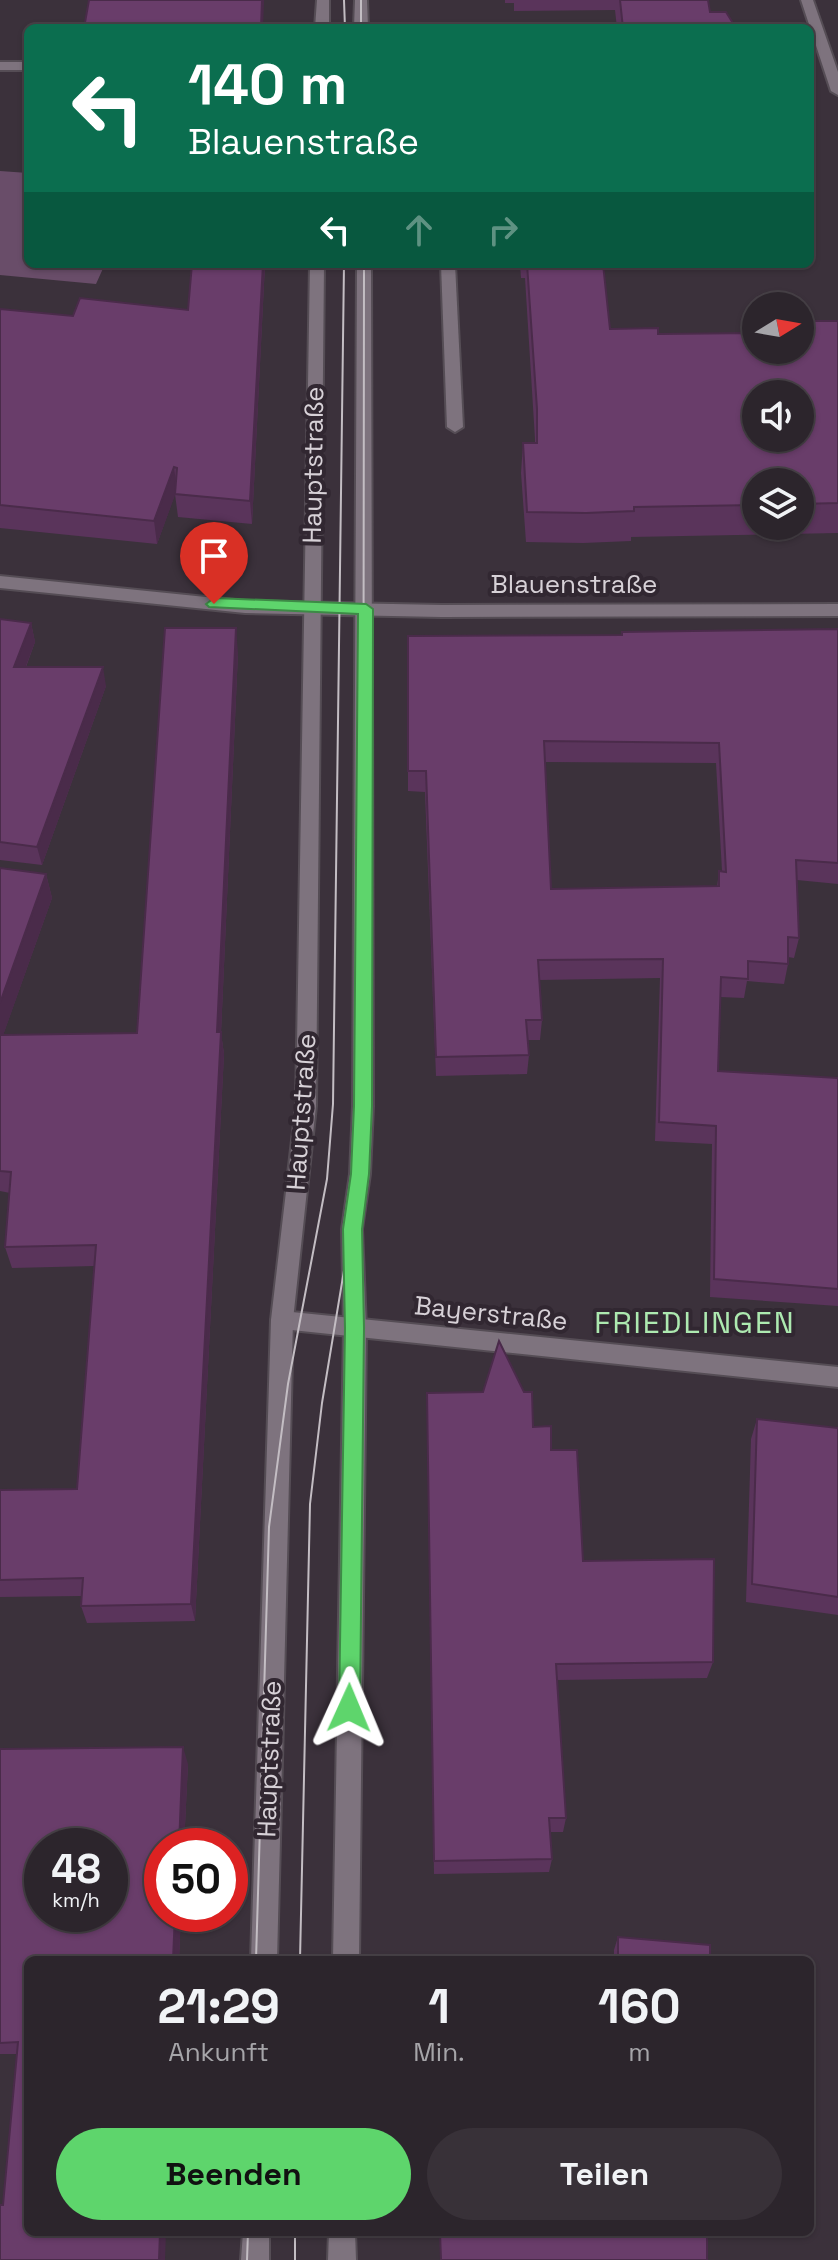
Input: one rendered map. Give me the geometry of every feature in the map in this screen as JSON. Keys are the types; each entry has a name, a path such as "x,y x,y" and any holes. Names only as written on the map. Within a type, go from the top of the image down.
{"main road":[{"path":"322,24 323,0"},
{"path":"361,0 361,24"},
{"path":"807,0 837,86"},
{"path":"0,66 24,66"},
{"name":"Hauptstraße","path":"264,1956 282,1320 306,1106 317,268"},
{"name":"Hauptstraße","path":"346,1956 355,1328 352,1229 360,1174 363,1106 364,268"},
{"path":"448,268 455,427"},
{"name":"Blauenstraße","path":"0,582 245,607 838,610"},
{"name":"Bayerstraße","path":"282,1320 838,1377"},
{"path":"255,2260 256,2236"},
{"path":"342,2236 342,2260"}],"shaded area":[{"path":"0,171 24,173 24,268 103,268 96,284 0,275"}],"building":[{"path":"89,0 262,0 261,24 85,24"},
{"path":"620,0 708,0 710,12 726,12 734,24 623,24"},
{"path":"192,268 263,268 250,501 175,494 177,468 174,467 154,521 0,505 0,309 73,316 80,298 188,310"},
{"path":"527,268 603,268 610,329 658,328 658,334 742,333 742,364 814,364 814,321 838,321 838,503 814,504 814,468 742,468 742,505 634,507 634,511 586,513 527,512 523,443 537,443"},
{"path":"0,619 31,623 14,667 103,667 37,847 0,842"},
{"path":"165,628 236,628 217,1032 221,1032 191,1604 81,1606 83,1578 0,1580 0,1490 77,1489 96,1245 5,1247 11,1172 0,1171 0,1035 137,1033"},
{"path":"838,629 838,863 796,860 799,938 788,937 788,964 748,961 748,979 721,977 718,1071 838,1078 838,1289 714,1279 716,1126 659,1122 663,959 538,960 542,1020 526,1020 529,1055 436,1057 426,771 408,771 408,636 622,635 622,632","holes":["544,741 719,743 726,872 719,871 719,886 551,889"]},
{"path":"0,868 46,874 0,1003"},
{"path":"499,1341 524,1392 532,1392 533,1427 551,1426 551,1450 577,1450 583,1561 714,1559 713,1662 556,1664 566,1818 549,1818 552,1859 434,1861 427,1393 483,1392"},
{"path":"757,1419 838,1428 838,1597 752,1584"},
{"path":"183,1747 180,1828 144,1828 144,1932 174,1932 173,1956 24,1956 24,2236 160,2236 159,2260 0,2260 0,2205 3,2205 18,2042 0,2043 0,1749"},
{"path":"618,1937 710,1945 710,1956 618,1956"},
{"path":"440,2236 707,2236 707,2260 441,2260"}],"tram line":[{"path":"344,0 345,24"},
{"path":"361,0 361,24"},
{"path":"256,1956 269,1527 288,1384 327,1179 333,1104 344,268"},
{"path":"300,1956 310,1504 322,1403 360,1174 363,1106 364,268"},
{"path":"247,2260 248,2236"},
{"path":"295,2236 295,2260"}],"district":[{"name":"FRIEDLINGEN","path":"695,1322"}],"route":[{"path":"214,604 366,609 363,1106 360,1174 352,1229 355,1328 349,1708"}]}
